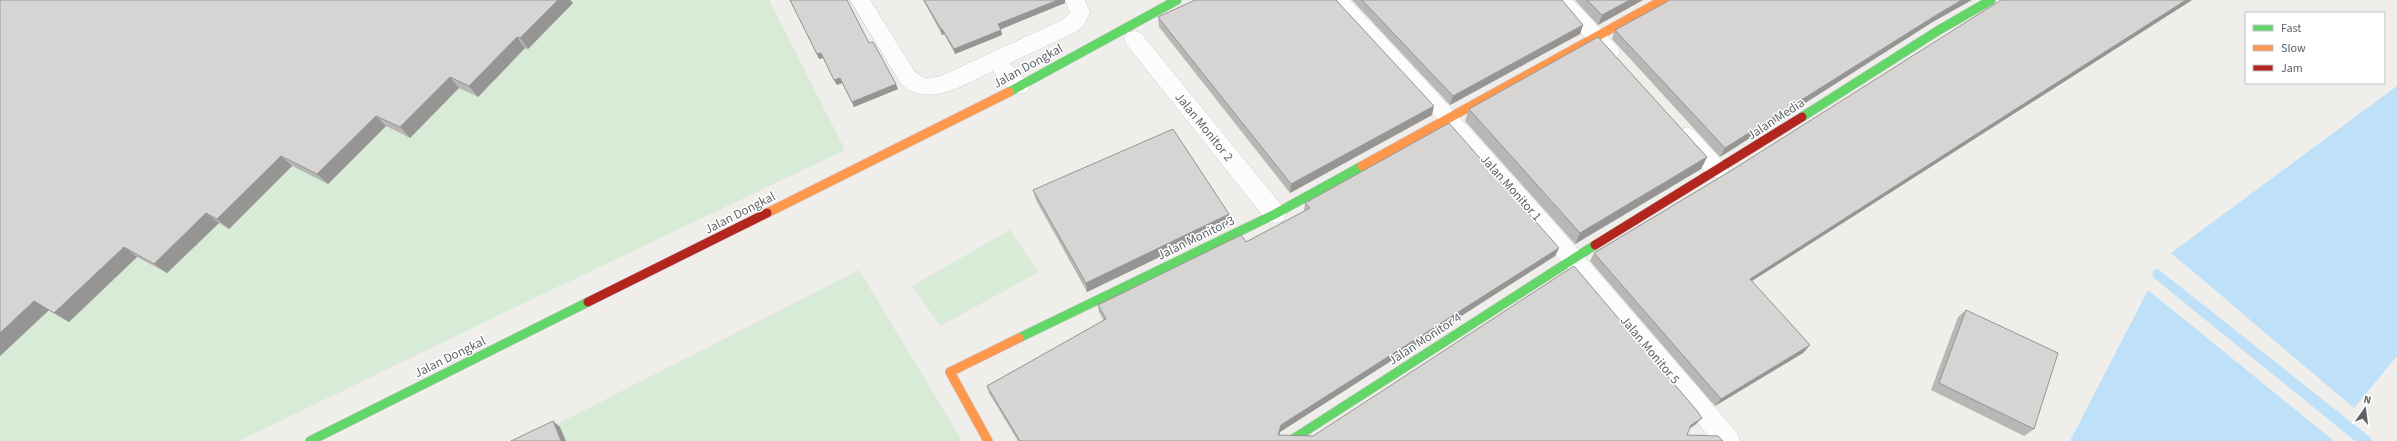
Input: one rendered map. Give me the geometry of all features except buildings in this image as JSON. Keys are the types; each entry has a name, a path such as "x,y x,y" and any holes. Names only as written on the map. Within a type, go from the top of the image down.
{"street":[{"path":"860,0 908,78 916,86 926,89 947,84 1069,26 1077,19 1080,13 1075,0"},
{"name":"Jalan Dongkal","path":"310,441 1020,86 1177,0"},
{"name":"Jalan Monitor 1","path":"1338,0 1449,118 1573,258"},
{"path":"1561,0 1623,66"},
{"name":"Jalan Monitor 3","path":"988,441 950,372 1275,214 1663,0"},
{"name":"Jalan Media","path":"1573,258 1718,171 1932,35 1991,0"},
{"name":"Jalan Monitor 2","path":"1134,39 1275,214"},
{"path":"998,61 1003,70 1020,86"},
{"path":"1676,124 1718,171"},
{"name":"Jalan Monitor 5","path":"1573,258 1715,435"},
{"name":"Jalan Monitor 4","path":"1290,441 1573,258"}],"green space":[{"path":"166,0 769,0 845,150 239,441 0,441 0,131"},
{"path":"1010,230 1039,272 940,326 912,286"},
{"path":"859,270 962,441 566,441 560,427 524,441"}],"water":[{"path":"2397,86 2397,356 2354,408 2171,253"},
{"path":"2148,290 2334,441 2070,441"}],"waterway":[{"path":"2158,274 2365,441"}],"traffic: fast":[{"path":"1009,92 1177,0"},
{"path":"1802,117 1939,30 1991,0"},
{"path":"1019,338 1275,214 1362,166"},
{"path":"1290,441 1595,245"},
{"path":"310,441 588,302"}],"traffic: slow":[{"path":"1362,166 1663,0"},
{"path":"767,213 1009,92"},
{"path":"988,441 950,372 1019,338"}],"traffic: jam":[{"path":"1595,245 1802,117"},
{"path":"588,302 767,213"}]}
